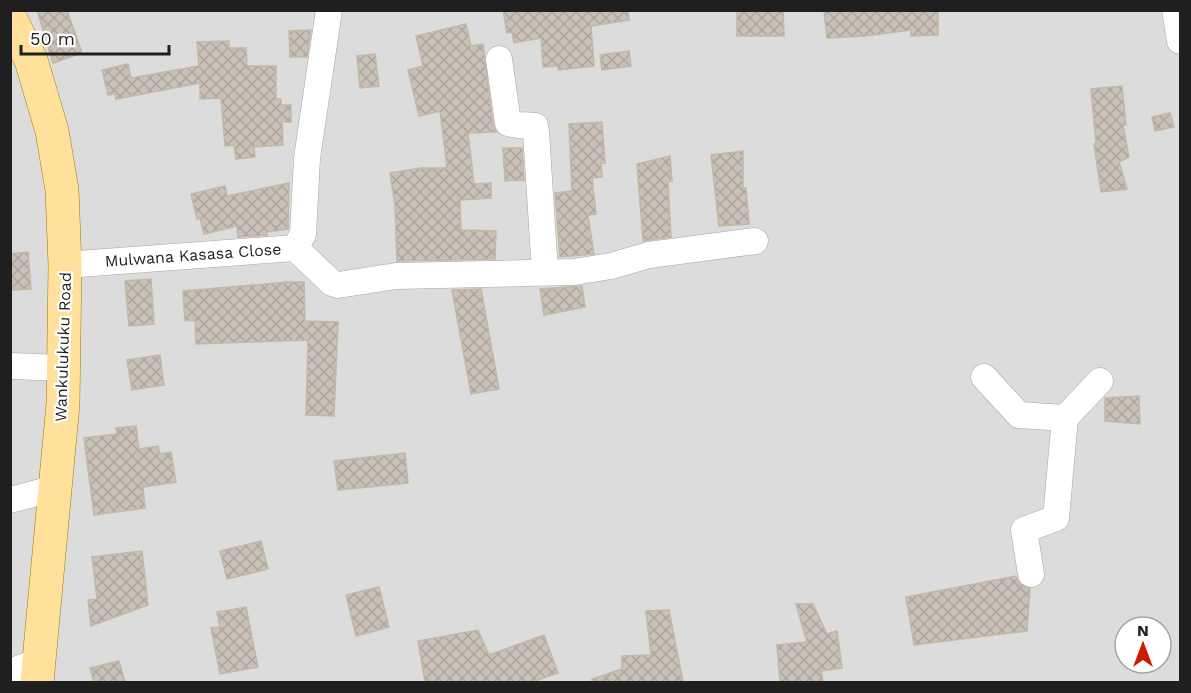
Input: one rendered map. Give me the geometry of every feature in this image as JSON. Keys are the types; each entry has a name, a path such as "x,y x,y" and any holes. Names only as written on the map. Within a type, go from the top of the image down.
{"main road":[{"name":"Wankulukuku Road","path":"10,18 31,60 52,131 62,190 65,265 63,405 56,488 29,672"}],"street":[{"name":"Mulwana Kasasa Close","path":"65,265 295,248 303,234 306,158 329,10"},
{"path":"1175,10 1180,41"},
{"path":"499,60 508,123 535,126 545,272"},
{"path":"295,248 332,283 338,285 396,276 588,270 649,255 755,241"},
{"path":"10,366 63,368"},
{"path":"984,377 1019,415 1065,418"},
{"path":"1030,574 1024,530 1056,518 1065,418 1100,381"},
{"path":"10,500 56,488"}],"shaded area":[{"path":"10,11 1180,11 1180,682 11,682"}],"building":[{"path":"37,10 67,10 82,53 53,63"},
{"path":"503,10 628,10 629,20 591,26 594,66 558,70 558,66 543,67 541,38 514,43 512,32 507,33"},
{"path":"737,10 783,10 784,36 737,36"},
{"path":"824,10 938,10 938,35 911,36 911,30 827,38"},
{"path":"466,24 471,46 483,44 493,125 496,132 468,133 474,184 491,183 491,198 460,200 461,230 496,231 495,259 397,261 395,205 390,173 421,168 447,168 440,111 419,116 408,70 423,66 416,36"},
{"path":"311,30 307,57 290,57 289,31"},
{"path":"229,41 229,48 246,48 247,66 276,66 276,99 281,99 281,105 291,105 291,122 282,122 283,145 254,147 255,157 236,159 234,145 225,146 221,98 200,99 200,83 116,99 115,94 108,95 102,70 128,64 131,78 199,66 197,42"},
{"path":"629,51 631,66 602,70 600,55"},
{"path":"375,54 379,86 360,88 357,56"},
{"path":"1122,86 1126,125 1123,125 1129,157 1119,162 1127,189 1101,192 1094,144 1096,143 1091,89"},
{"path":"1170,113 1174,127 1155,131 1152,117"},
{"path":"602,122 605,163 601,163 602,177 592,178 596,214 588,215 594,254 560,257 555,193 572,191 569,124"},
{"path":"503,148 522,148 524,180 505,181"},
{"path":"743,151 743,188 746,188 749,224 719,226 711,155"},
{"path":"670,156 672,181 668,182 671,237 643,241 637,164"},
{"path":"289,183 288,229 267,232 267,235 238,237 237,226 204,234 200,218 197,219 191,194 225,186 227,196"},
{"path":"28,252 31,289 13,290 10,254"},
{"path":"151,279 154,324 129,326 125,281"},
{"path":"304,282 305,321 338,322 334,416 306,415 308,340 196,344 195,320 185,321 183,291"},
{"path":"582,286 585,307 544,315 540,289"},
{"path":"481,289 499,389 471,394 452,290"},
{"path":"160,355 164,385 132,390 127,360"},
{"path":"1139,396 1140,424 1105,421 1105,398"},
{"path":"136,426 139,449 158,446 160,454 171,452 176,482 143,487 145,508 94,515 84,438 117,434 116,428"},
{"path":"405,453 408,483 338,490 334,461"},
{"path":"261,541 268,569 227,579 220,551"},
{"path":"142,551 148,605 91,626 88,600 97,599 92,557"},
{"path":"1016,576 1020,584 1030,588 1027,631 914,645 906,597"},
{"path":"379,587 389,627 356,636 346,595"},
{"path":"796,604 813,604 827,634 837,631 842,668 821,671 823,682 780,682 777,645 807,642"},
{"path":"246,607 258,667 220,674 211,628 220,627 217,612"},
{"path":"669,610 683,682 592,682 592,679 622,669 622,656 651,655 646,611"},
{"path":"478,630 489,655 544,635 558,673 532,682 425,682 418,641"},
{"path":"119,661 125,682 94,682 90,668"}]}
